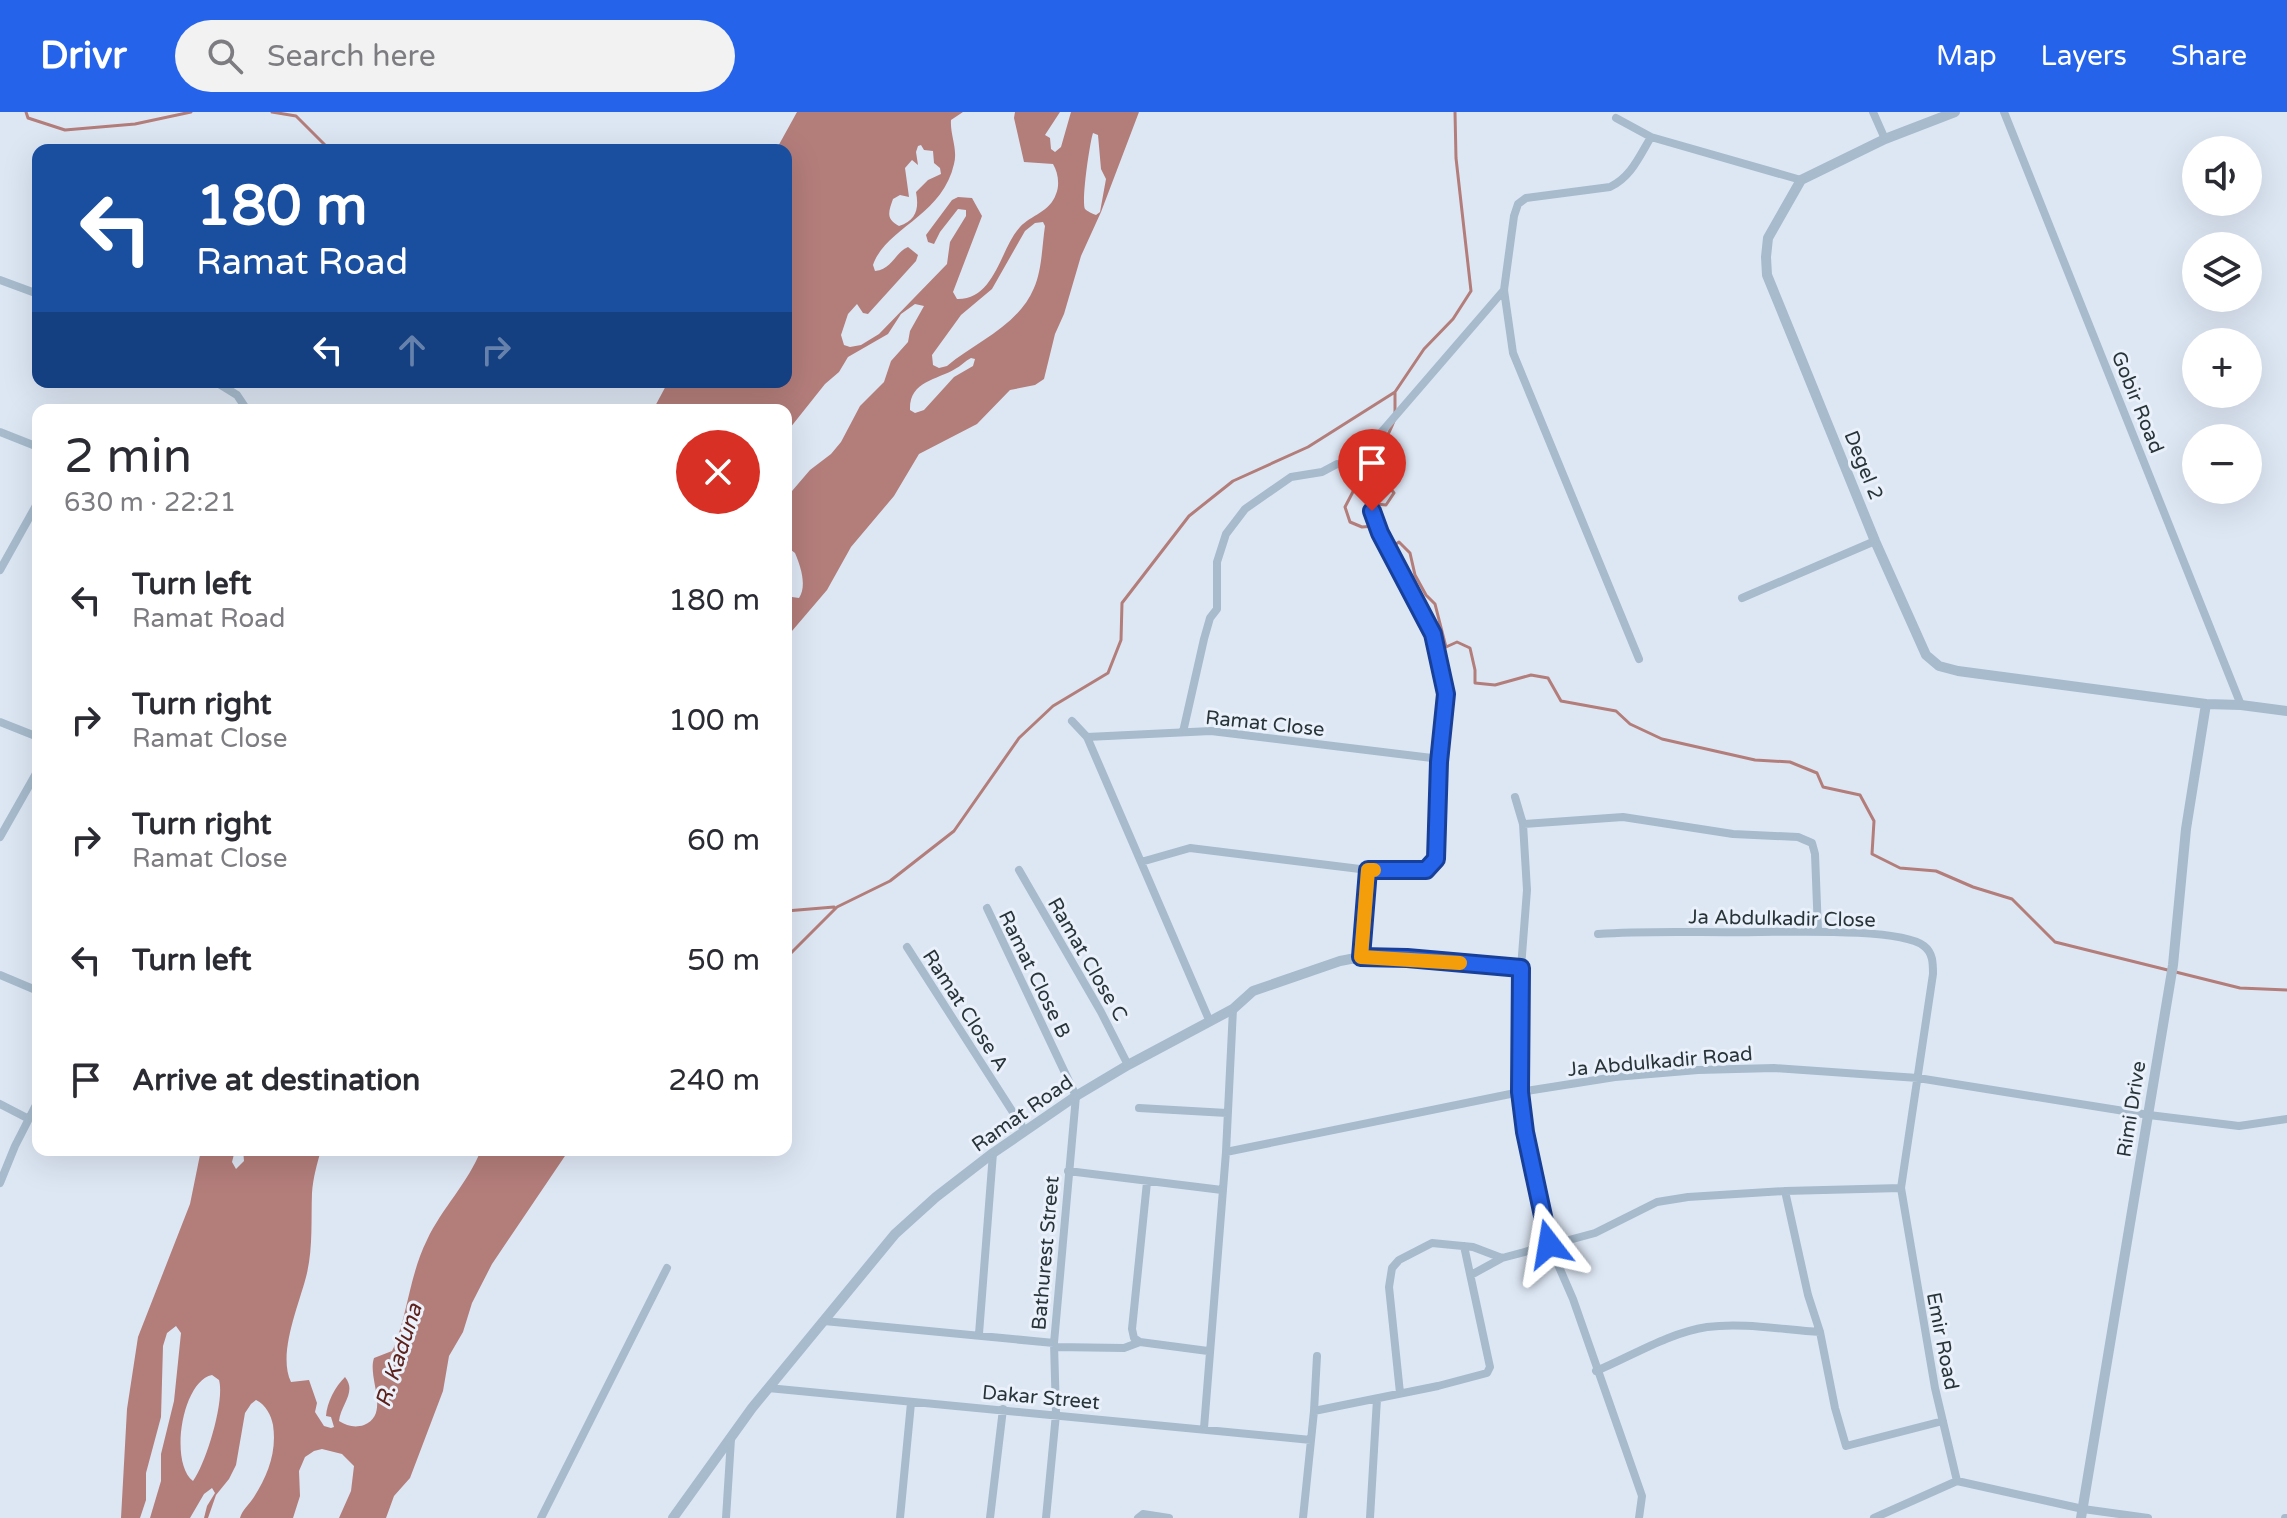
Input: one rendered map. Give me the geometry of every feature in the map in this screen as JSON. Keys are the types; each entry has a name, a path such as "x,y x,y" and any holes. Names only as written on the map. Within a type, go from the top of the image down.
{"street":[{"path":"1873,112 1885,139"},
{"path":"1616,118 1651,137 1801,180 1885,139 1955,112"},
{"name":"Gobir Road","path":"2004,112 2241,705"},
{"path":"1639,659 1513,353 1504,290 1518,204 1526,198 1610,187 1621,182 1651,137"},
{"name":"Degel 2","path":"1801,180 1768,238 1767,275 1875,541 1926,655 1939,666 1958,671 2206,704 2287,711"},
{"path":"0,280 32,292"},
{"path":"1357,467 1378,436 1504,290"},
{"path":"226,388 237,395 243,404"},
{"path":"0,432 32,445"},
{"path":"1183,732 1204,639 1210,618 1217,609 1217,562 1226,534 1245,509 1291,477 1322,472 1337,464 1357,467"},
{"path":"1141,862 1190,848 1368,870 1426,870 1436,859 1439,762 1446,694 1433,634 1380,533 1357,467"},
{"path":"0,570 4,556 32,512"},
{"path":"1742,598 1875,541"},
{"name":"Rimi Drive","path":"2082,1513 2173,965 2186,829 2206,704"},
{"path":"1072,721 1087,737 1210,1022"},
{"path":"0,722 32,735"},
{"name":"Ramat Close","path":"1087,737 1211,731 1432,758 1439,762"},
{"path":"0,837 32,781"},
{"path":"1515,797 1523,824 1527,890 1521,968 1520,1092 1525,1132 1549,1244 1573,1299 1642,1496 1639,1518"},
{"path":"1523,824 1623,817 1733,834 1798,837 1812,843 1815,854 1818,931"},
{"name":"Ramat Close C","path":"1019,870 1128,1065"},
{"path":"1361,957 1368,870"},
{"name":"Ramat Close B","path":"987,908 1076,1096"},
{"name":"Ja Abdulkadir Close","path":"1598,934 1818,931 1901,937 1923,945 1933,957 1933,974 1918,1078"},
{"name":"Ramat Close A","path":"907,947 1025,1131"},
{"name":"Ramat Road","path":"673,1518 768,1388 895,1234 993,1153 1076,1096 1233,1009 1253,991 1340,961 1361,957 1407,958 1521,968"},
{"path":"0,975 32,988"},
{"path":"1204,1428 1226,1152 1233,1009"},
{"name":"Ja Abdulkadir Road","path":"1226,1152 1520,1092 1615,1077 1698,1070 1774,1068 1918,1078 2149,1115 2239,1126 2287,1119"},
{"name":"Emir Road","path":"1918,1078 1901,1188 1914,1278 1957,1481"},
{"name":"Bathurest Street","path":"1046,1518 1056,1414 1054,1345 1076,1096"},
{"path":"0,1104 29,1119"},
{"path":"1139,1108 1227,1113"},
{"path":"0,1183 32,1113"},
{"path":"979,1334 993,1153"},
{"path":"1068,1171 1222,1190"},
{"path":"1147,1182 1132,1329 1134,1338 1140,1342 1208,1351"},
{"path":"1471,1275 1502,1258 1595,1233 1657,1202 1785,1191 1901,1188"},
{"path":"1785,1191 1846,1446 1943,1421"},
{"path":"1400,1393 1389,1287 1392,1268 1399,1260 1432,1243 1464,1246 1502,1258"},
{"path":"1314,1411 1487,1373 1490,1367 1464,1246"},
{"path":"541,1518 667,1268"},
{"path":"824,1321 979,1334 1054,1345 1124,1348 1140,1342"},
{"path":"1596,1371 1677,1335 1706,1327 1820,1332"},
{"path":"1303,1518 1317,1356"},
{"name":"Dakar Street","path":"768,1388 1311,1440"},
{"path":"1370,1518 1377,1399"},
{"path":"900,1518 911,1403"},
{"path":"990,1518 1003,1409"},
{"path":"726,1518 731,1437"},
{"path":"1874,1518 1957,1481 2082,1513 2148,1518"},
{"path":"1138,1517 1143,1514 1169,1518"}],"water":[{"path":"797,112 963,112 951,120 955,158 948,182 927,209 889,241 873,265 875,271 881,270 908,247 918,255 916,261 868,314 863,313 857,304 848,314 841,335 844,345 850,347 861,345 879,334 947,264 950,242 966,216 966,210 958,209 934,244 928,242 926,235 952,200 972,198 982,216 953,292 957,299 980,291 995,272 1020,227 1053,200 1058,183 1055,167 1053,164 1024,162 1015,112 1060,112 1045,135 1050,138 1051,149 1055,152 1061,147 1071,112 1139,112 1101,212 1081,256 1055,334 1044,379 1035,385 1010,390 977,424 919,454 894,496 851,547 827,590 792,631 792,597 799,598 803,582 792,551 792,491 810,470 831,454 860,406 884,382 891,361 908,342 910,331 924,306 915,304 901,314 888,334 848,357 839,372 825,384 792,425 792,404 656,404 665,388 792,388 792,144 779,144","holes":["1093,133 1098,135 1101,169 1106,179 1100,212 1096,215 1085,209 1084,204","921,145 924,150 933,151 934,163 941,174 928,180 916,192 915,213 899,226 890,218 890,207 893,199 900,195 909,197 905,168 912,160 918,165 916,152","1043,222 1039,274 1018,313 947,366 939,368 933,365 932,355 961,315 992,289 1025,231 1035,223","971,358 975,359 973,366 954,377 924,410 915,413 910,410 911,400 919,387"]},
{"name":"R. Kaduna","path":"200,1156 234,1156 232,1162 236,1169 244,1161 244,1156 319,1156 313,1187 309,1263 291,1328 287,1370 291,1382 309,1380 317,1403 315,1412 324,1426 331,1428 334,1427 331,1417 326,1416 328,1405 345,1377 349,1393 339,1421 351,1426 364,1425 376,1413 374,1358 392,1351 421,1253 478,1156 565,1156 492,1264 472,1303 463,1332 449,1356 443,1391 410,1478 394,1496 386,1518 339,1518 351,1491 354,1466 342,1454 322,1449 305,1457 299,1471 300,1496 293,1518 240,1518 263,1480 272,1454 272,1421 265,1407 256,1400 245,1413 236,1465 216,1495 208,1518 204,1518 215,1493 212,1488 204,1494 190,1518 150,1518 161,1481 161,1454 174,1401 181,1333 176,1326 167,1333 163,1346 161,1417 146,1473 146,1500 140,1518 121,1518 127,1409 138,1337 190,1204","holes":["212,1375 219,1380 213,1432 193,1481 186,1472 182,1458 182,1424 186,1406 202,1381"]}],"waterway":[{"path":"26,112 28,118 65,130 135,124 191,112"},
{"path":"272,112 296,116 324,144"},
{"path":"792,952 837,907 890,881 954,831 1019,738 1053,706 1108,673 1121,640 1122,603 1189,516 1233,481 1308,447 1395,392 1424,349 1453,319 1471,291 1456,158 1455,112"},
{"path":"1395,392 1395,414"},
{"path":"1371,497 1376,504 1386,505 1394,493 1376,462 1376,456 1394,421"},
{"path":"1360,487 1357,484 1345,507 1350,522 1362,527 1375,526"},
{"path":"1387,541 1393,546 1399,542 1410,553 1415,575 1435,604 1446,647 1457,642 1470,648 1475,683 1495,685 1531,675 1548,678 1561,701 1616,711 1630,724 1662,739 1755,760 1790,762 1817,773 1823,787 1860,795 1874,821 1872,854 1900,868 1936,871 2012,899 2055,942 2240,988 2287,990"},
{"path":"792,910 834,907"}],"slow traffic":[{"path":"1374,870 1368,870 1361,957 1460,963"}],"route":[{"path":"1372,511 1380,533 1433,634 1446,694 1439,762 1436,859 1426,870 1368,870 1361,957 1521,968 1520,1092 1525,1132 1549,1244"}]}
